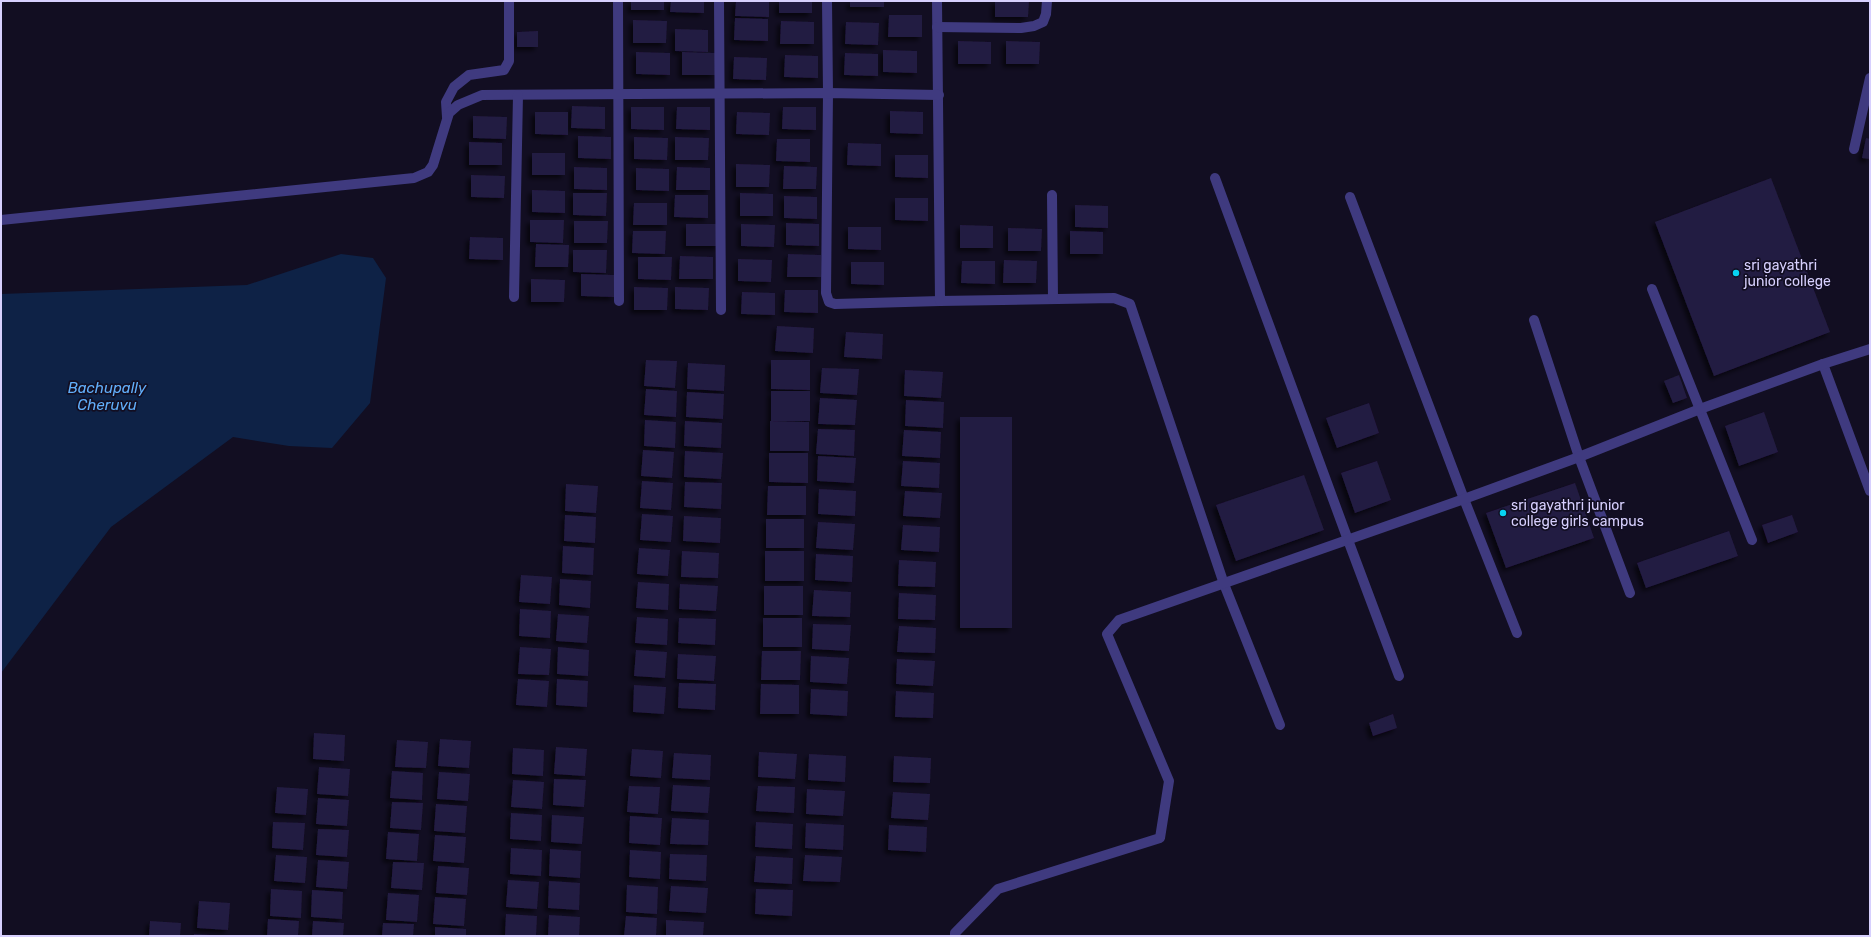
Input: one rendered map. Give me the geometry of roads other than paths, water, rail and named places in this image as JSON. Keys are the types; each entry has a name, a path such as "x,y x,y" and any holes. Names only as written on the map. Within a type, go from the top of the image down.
{"street":[{"path":"447,117 446,102 454,87 469,75 504,70 509,61 509,1"},
{"path":"618,1 619,301"},
{"path":"719,1 721,310"},
{"path":"828,1 826,293 829,302 835,304 1114,298 1130,304 1224,584 1280,725"},
{"path":"937,1 940,301"},
{"path":"937,27 1021,28 1034,26 1043,22 1046,14 1047,1"},
{"path":"1854,149 1870,78"},
{"path":"1,220 414,178 428,172 433,165 449,113 458,105 482,95 618,96 828,93 939,95"},
{"path":"514,297 518,95"},
{"path":"1215,178 1399,676"},
{"path":"1052,195 1053,299"},
{"path":"1350,197 1464,499 1517,634"},
{"path":"1652,289 1752,540"},
{"path":"1534,320 1580,457 1630,593"},
{"path":"955,936 955,933 998,889 1160,838 1169,781 1107,634 1120,620 1464,499 1580,457 1700,409 1823,364 1870,349"},
{"path":"1823,364 1870,491"}],"water":[{"name":"Bachupally Cheruvu","path":"341,254 373,258 386,278 370,403 332,448 289,446 233,437 111,527 1,673 1,294 247,285"}],"place":[{"name":"sri gayathri junior college","path":"1736,273"},
{"name":"sri gayathri junior college girls campus","path":"1503,513"}]}
